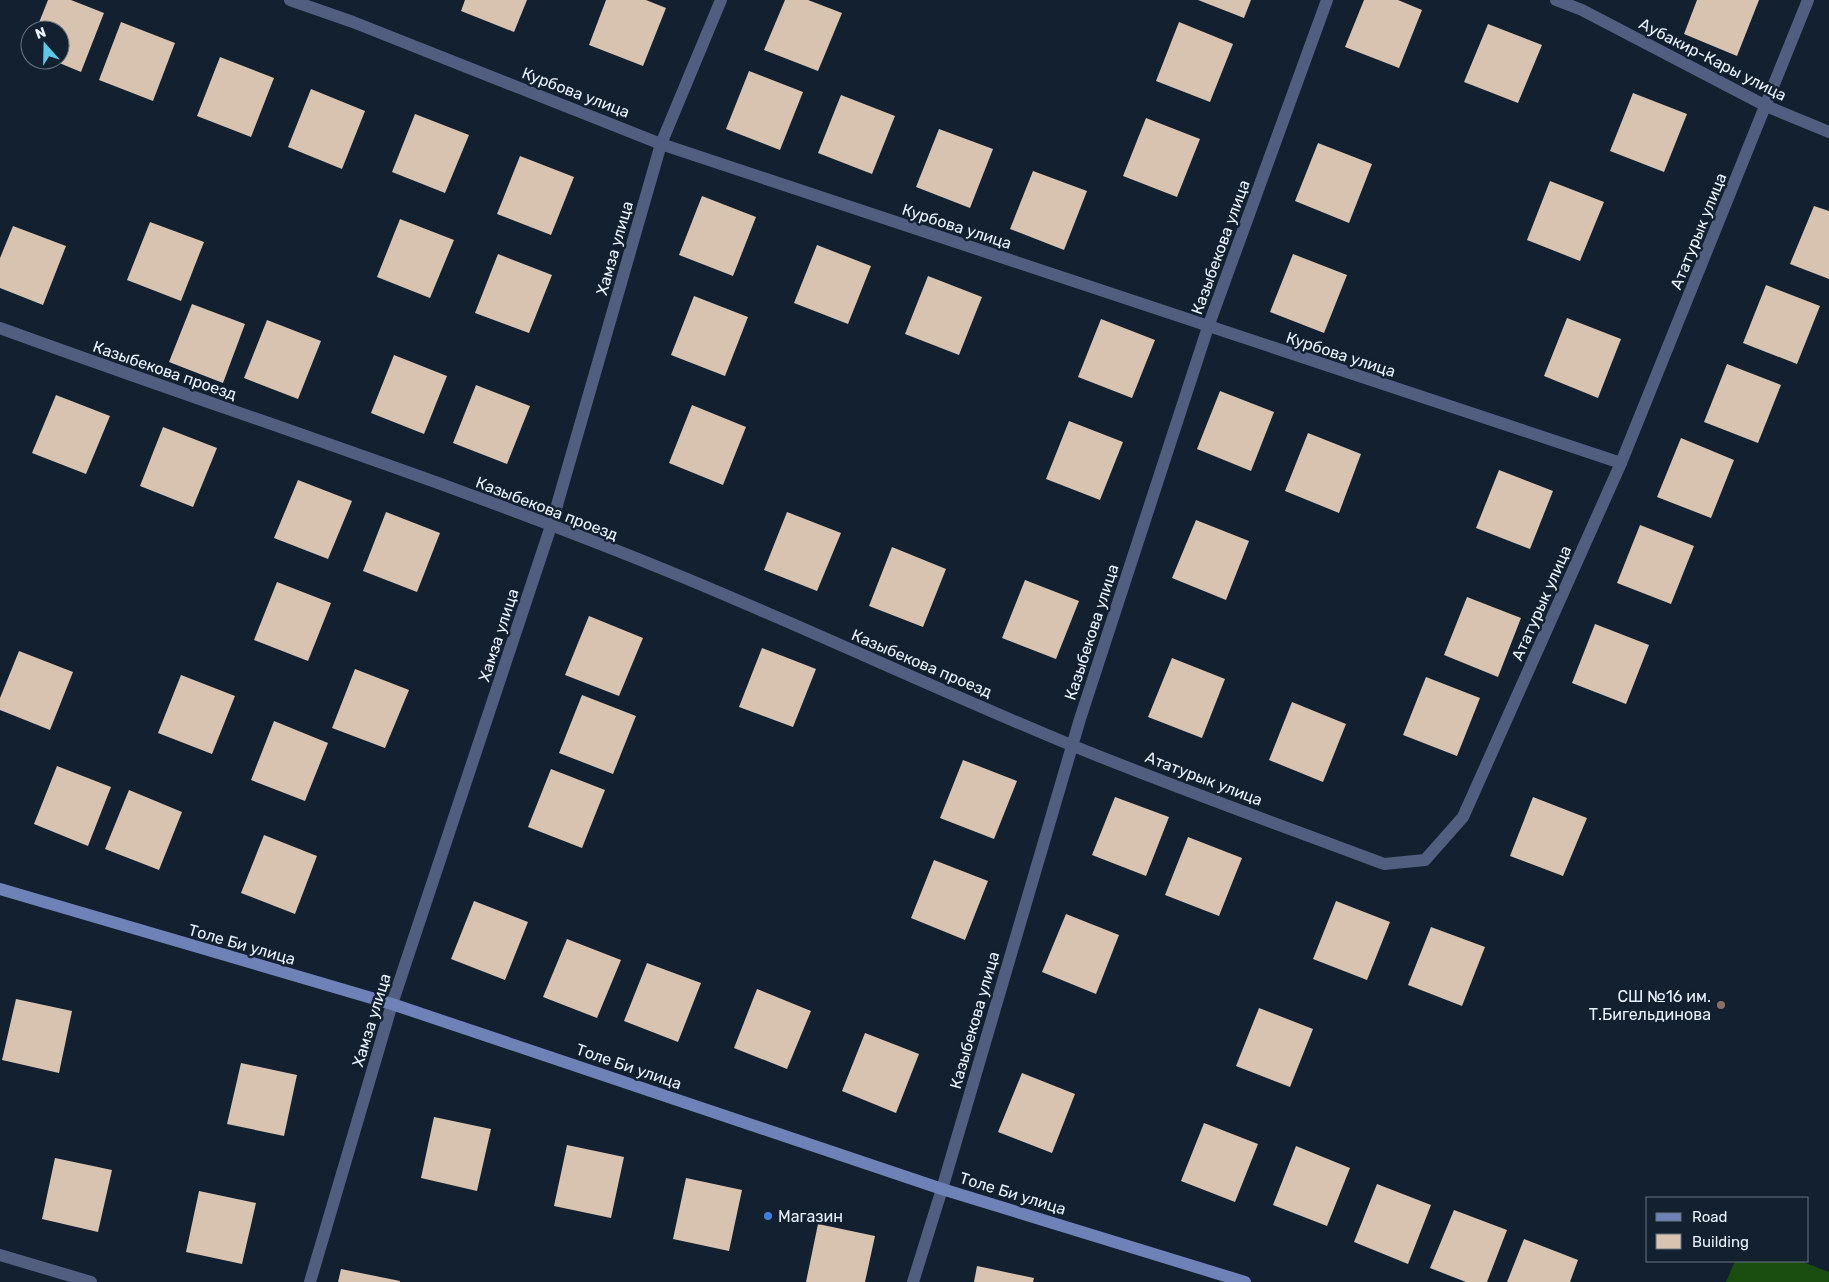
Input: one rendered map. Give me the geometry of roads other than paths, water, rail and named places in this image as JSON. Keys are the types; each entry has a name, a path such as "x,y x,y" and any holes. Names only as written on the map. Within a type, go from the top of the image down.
{"street":[{"name":"Курбова улица","path":"290,0 353,22 661,144 1621,463"},
{"name":"Хамза улица","path":"310,1282 392,1004 551,526 661,144 722,0"},
{"name":"Казыбекова улица","path":"913,1282 942,1189 1071,745 1208,327 1327,0"},
{"name":"Аубакир-Кары улица","path":"1556,0 1582,10 1766,106 1829,132"},
{"name":"Ататурык улица","path":"1071,745 1384,864 1425,860 1463,817 1621,463 1808,0"},
{"name":"Казыбекова проезд","path":"0,328 152,384 328,444 551,526 679,576 1071,745"},
{"name":"Толе Би улица","path":"0,889 392,1004 942,1189 1245,1282"},
{"path":"0,1255 91,1282"}],"place":[{"name":"СШ №16 им. Т.Бигельдинова","path":"1721,1005"},
{"name":"Магазин","path":"768,1216"}]}
